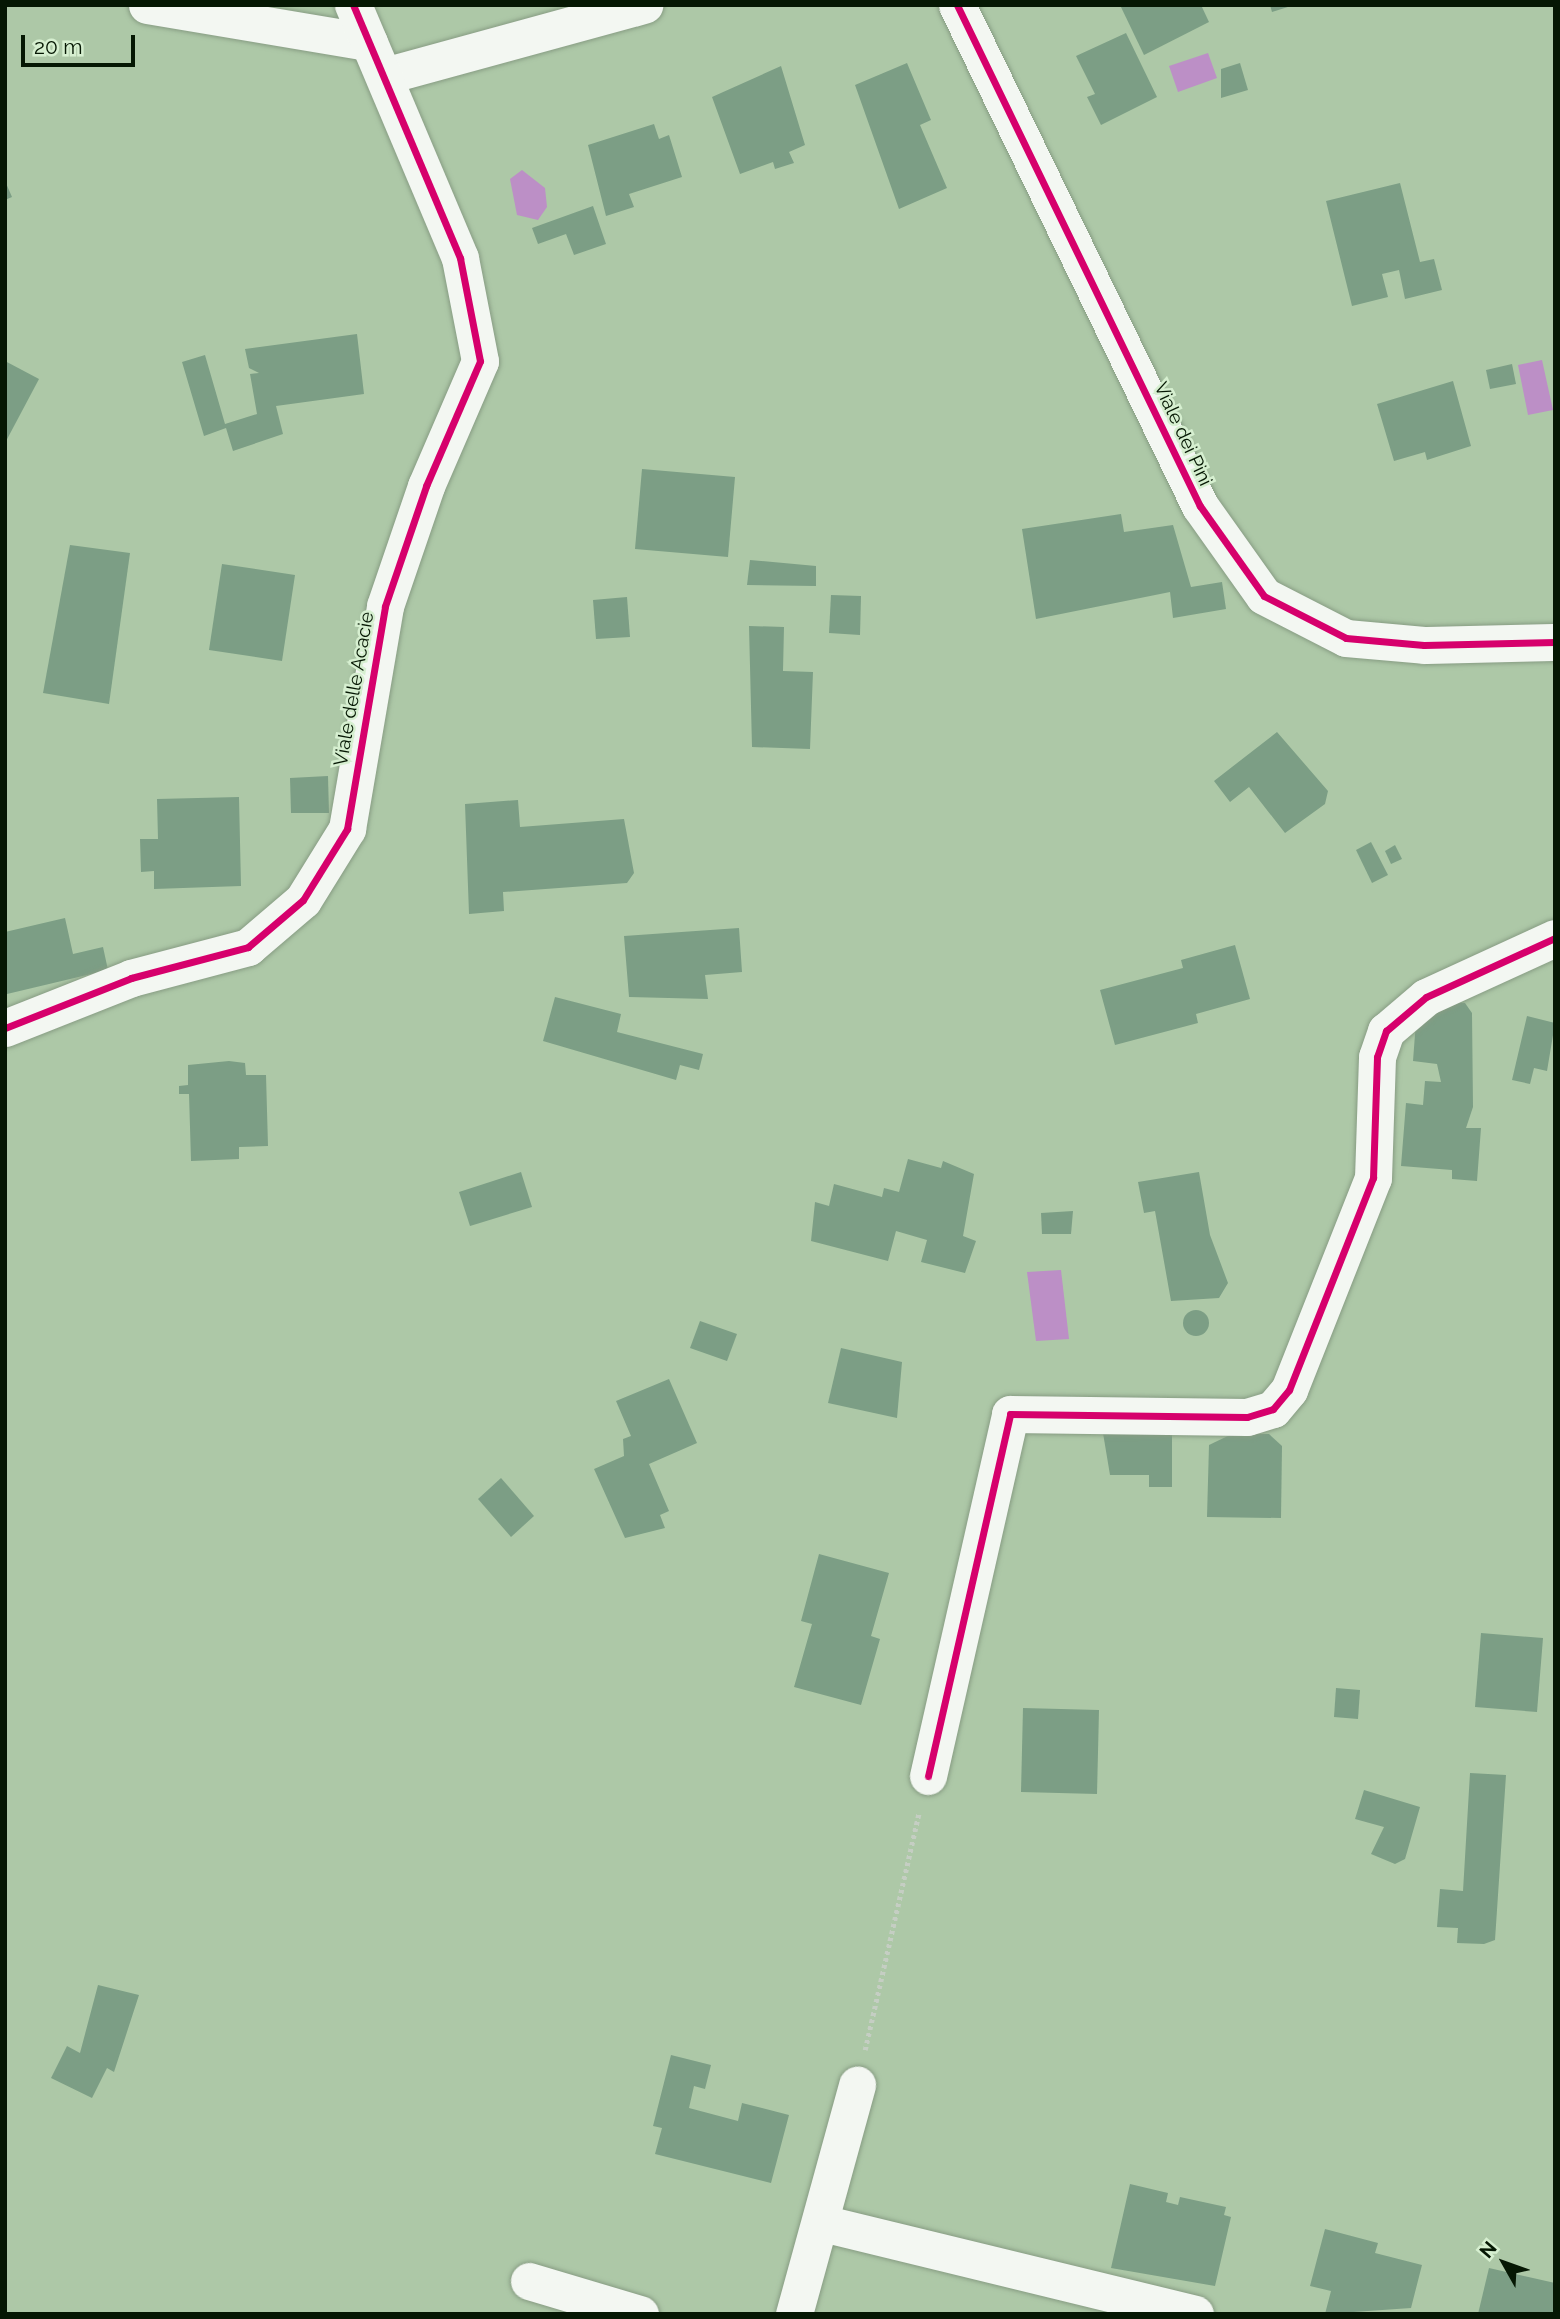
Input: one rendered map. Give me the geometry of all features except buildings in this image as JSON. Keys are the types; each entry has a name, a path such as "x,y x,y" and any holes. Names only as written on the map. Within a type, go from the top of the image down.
{"street":[{"path":"147,5 369,42"},
{"name":"Viale delle Acacie","path":"5,1028 131,978 248,947 303,900 347,829 385,606 426,486 480,361 460,258 353,5"},
{"path":"384,76 644,5"},
{"name":"Viale dei Pini","path":"957,5 1200,506 1264,596 1346,638 1424,645 1555,642"},
{"path":"928,1776 1010,1414 1247,1417 1273,1409 1289,1390 1373,1178 1377,1057 1387,1031 1426,997 1555,938"},
{"path":"794,2314 822,2223 857,2085"},
{"path":"822,2223 1195,2314"},
{"path":"529,2281 640,2314"}],"path":[{"path":"857,2085 928,1776"}],"shaded area":[{"path":"1208,53 1217,78 1178,92 1169,66"},
{"path":"522,170 545,188 547,207 538,220 517,215 510,179"},
{"path":"1542,360 1553,410 1528,415 1518,365"},
{"path":"1061,1270 1069,1339 1036,1341 1027,1272"}],"cycle path":[{"path":"5,1028 131,978 248,947 303,900 347,829 385,606 426,486 480,361 460,258 353,5"},
{"path":"957,5 1200,506 1264,596 1346,638 1424,645 1555,642"},
{"path":"928,1776 1010,1414 1247,1417 1273,1409 1289,1390 1373,1178 1377,1057 1386,1031 1426,997 1555,938"}]}
